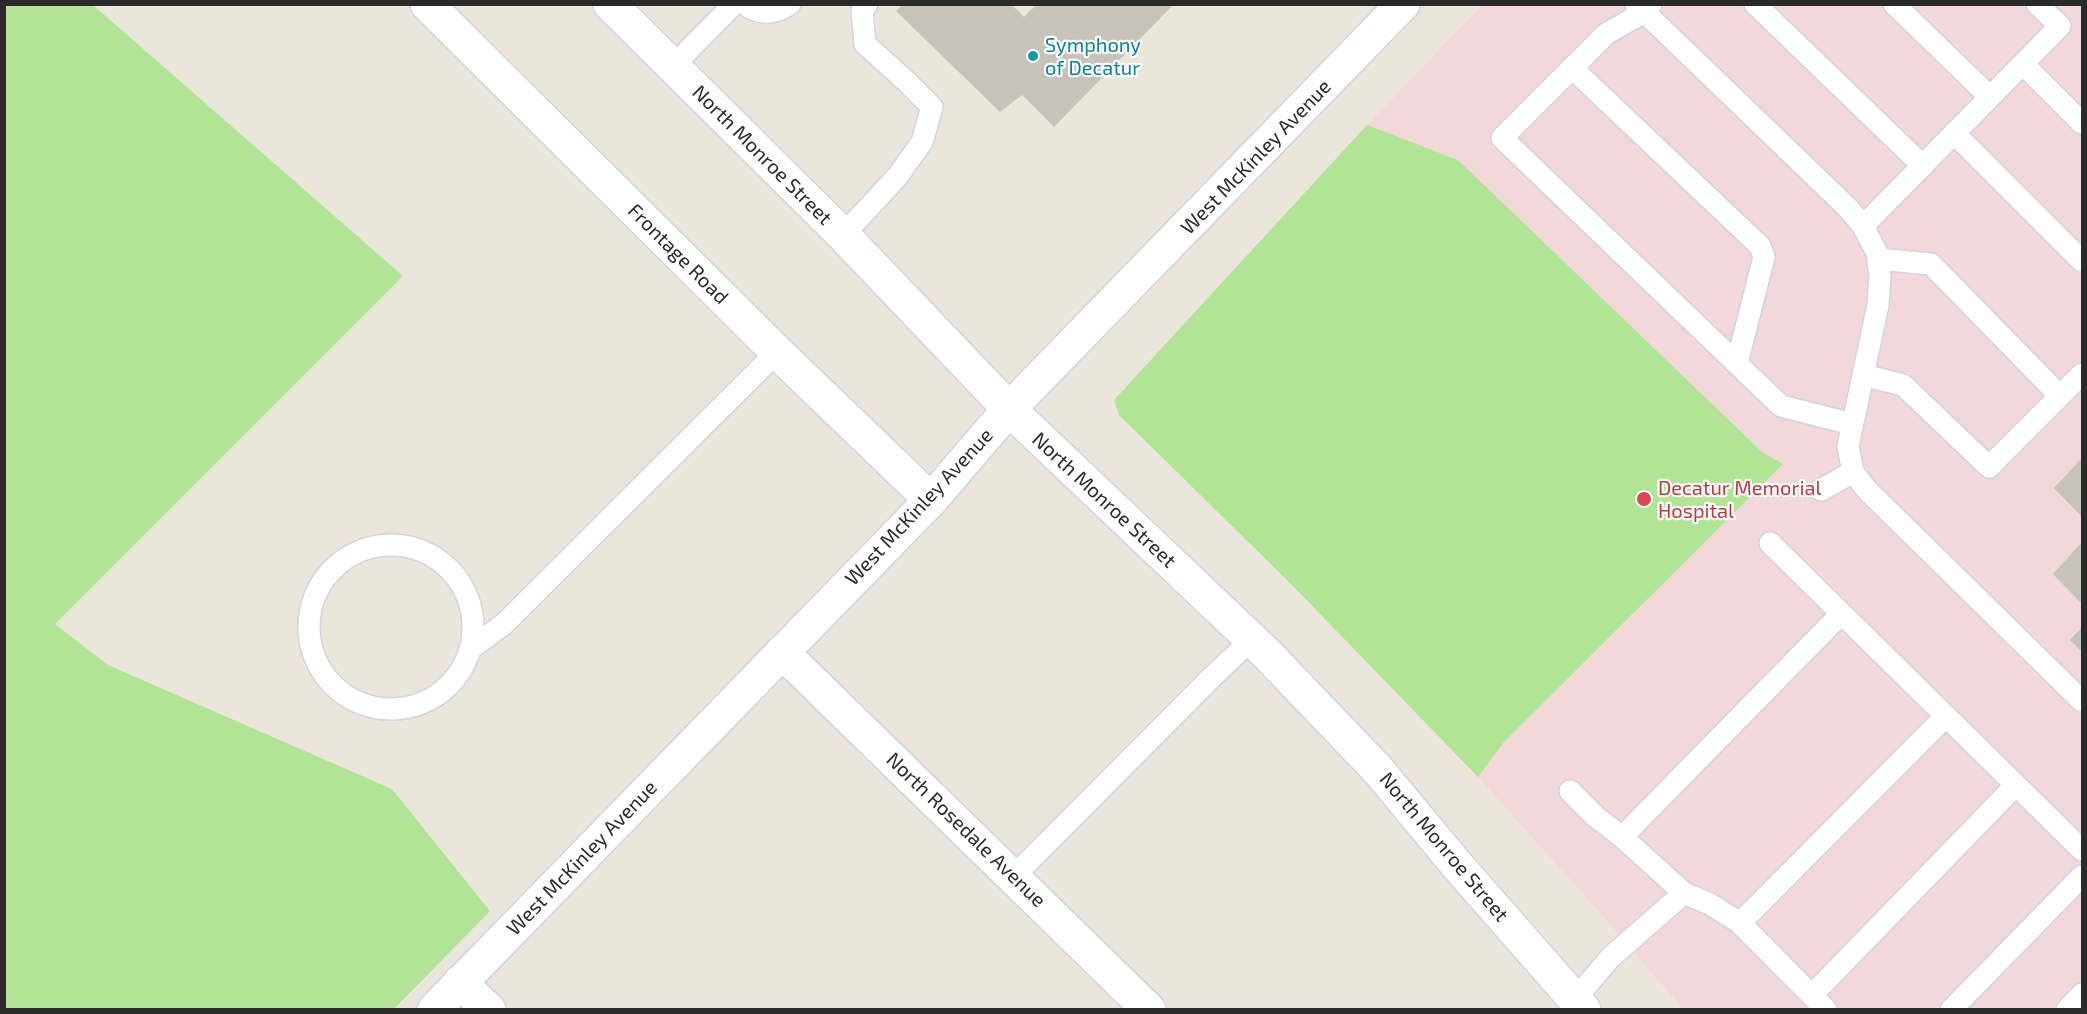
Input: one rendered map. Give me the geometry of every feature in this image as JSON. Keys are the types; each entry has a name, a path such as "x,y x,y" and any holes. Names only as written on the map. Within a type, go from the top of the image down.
{"street":[{"name":"Frontage Road","path":"427,4 777,352 931,500"},
{"name":"North Monroe Street","path":"610,4 843,235 1009,409 1251,640 1378,770 1455,864 1579,1004"},
{"name":"West McKinley Avenue","path":"434,1010 931,500 1009,409 1403,4"},
{"name":"North Rosedale Avenue","path":"782,652 1149,1010"},
{"path":"460,982 489,1010"}],"lane":[{"path":"672,66 734,4"},
{"path":"745,4 759,12 770,13 782,10 790,4"},
{"path":"843,235 897,177 922,142 932,107 865,44 862,11 867,4"},
{"path":"1755,4 1923,166"},
{"path":"1894,4 1990,97"},
{"path":"1863,226 2060,26 2037,4"},
{"path":"1852,424 1781,406 1502,138 1606,34 1643,7 1848,208 1863,226 1877,253 1880,276 1878,305 1848,446 1853,472 1867,490 2077,695 2082,718"},
{"path":"2023,64 2082,123"},
{"path":"1572,68 1760,246 1764,257 1737,363"},
{"path":"1954,133 2082,261"},
{"path":"1878,259 1931,264 2060,396"},
{"path":"470,649 474,625 469,599 456,576 436,558 412,547 386,545 360,551 337,564 320,585 310,611 309,639 314,656 317,665 334,688 357,703 384,710 412,708 438,696 458,676 470,649 504,624 777,352"},
{"path":"1863,375 1903,385 1989,467 2082,374"},
{"path":"1821,490 1853,472"},
{"path":"1770,543 2082,850"},
{"path":"1622,837 1841,614"},
{"path":"1014,876 1251,640"},
{"path":"1740,923 1946,716"},
{"path":"1570,791 1596,818 1622,837 1684,893 1710,904 1740,923 1819,1002 2016,785"},
{"path":"1951,1010 2082,876"},
{"path":"1579,1004 1611,957 1684,893"},
{"path":"2067,1010 2082,994"}],"shaded area":[{"name":"Decatur Memorial Hospital","path":"1482,5 2082,5 2082,1009 1683,1009 1478,777 1291,584 1119,415 1114,400 1367,125"}],"green space":[{"path":"5,4 93,5 403,276 55,624 108,665 392,789 490,911 394,1009 5,1009"},
{"path":"1367,125 1458,160 1762,452 1783,464 1504,742 1478,777 1291,584 1119,415 1114,400"}],"building":[{"name":"Symphony of Decatur","path":"903,4 1011,4 1024,17 1037,4 1174,4 1054,127 1022,95 1000,112 896,11"},
{"path":"2082,458 2082,517 2054,488"},
{"path":"2082,542 2082,604 2053,574"},
{"path":"2082,627 2082,652 2070,640"}],"place":[{"name":"Symphony of Decatur","path":"1033,56"},
{"name":"Decatur Memorial Hospital","path":"1644,499"}]}
